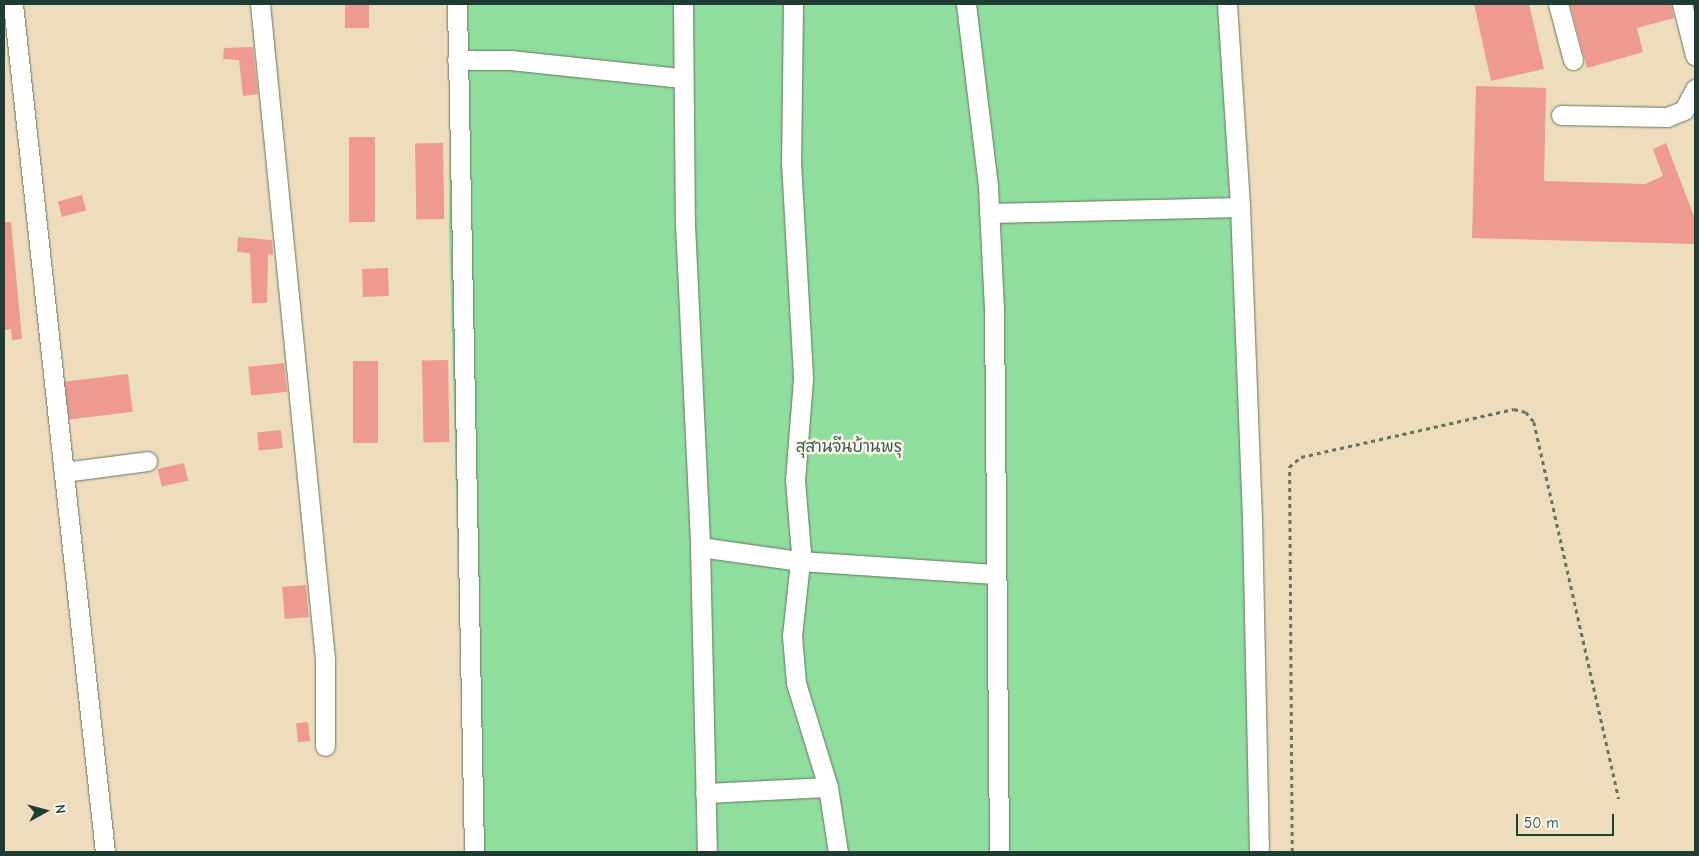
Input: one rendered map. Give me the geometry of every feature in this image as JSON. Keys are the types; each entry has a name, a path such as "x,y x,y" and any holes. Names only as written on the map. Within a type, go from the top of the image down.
{"street":[{"path":"13,4 105,852"},
{"path":"260,4 325,659 326,746"},
{"path":"457,4 474,852"},
{"path":"683,4 682,78 700,547 707,852"},
{"path":"793,4 791,162 802,379 795,480 800,561 792,636 796,683 828,787 838,852"},
{"path":"966,4 990,213 994,309 999,852"},
{"path":"1227,4 1240,207 1252,518 1259,852"},
{"path":"1558,4 1573,60"},
{"path":"1682,4 1695,55"},
{"path":"457,60 510,60 682,78"},
{"path":"1561,115 1661,118 1684,110 1695,89"},
{"path":"990,213 1240,207"},
{"path":"64,472 147,461"},
{"path":"700,547 800,561 995,574"},
{"path":"705,793 828,787"}],"path":[{"path":"1292,852 1289,467 1301,457 1514,409 1526,412 1534,422 1619,799"}],"green space":[{"name":"สุสานจีนบ้านพรุ","path":"451,4 1222,4 1235,209 1254,852 466,852 449,227"}],"building":[{"path":"345,4 369,4 369,28 345,28"},
{"path":"1474,4 1529,4 1544,69 1491,81"},
{"path":"1570,4 1671,4 1674,18 1637,28 1643,52 1587,68"},
{"path":"253,47 258,94 243,96 239,60 223,59 224,48"},
{"path":"1476,86 1546,88 1544,181 1645,184 1663,176 1653,149 1666,143 1695,219 1695,244 1472,238"},
{"path":"349,137 375,137 375,222 349,222"},
{"path":"415,143 443,143 444,219 416,219"},
{"path":"82,195 86,210 62,217 58,201"},
{"path":"4,222 11,222 22,339 12,340 11,329 4,330"},
{"path":"238,237 272,240 273,255 268,254 267,303 252,303 250,253 237,252"},
{"path":"388,268 389,296 363,297 362,269"},
{"path":"422,360 448,360 449,442 423,442"},
{"path":"353,361 378,361 378,443 353,443"},
{"path":"284,363 287,392 251,396 248,367"},
{"path":"128,374 133,412 69,420 64,382"},
{"path":"281,430 283,448 259,450 257,433"},
{"path":"184,463 188,481 162,487 158,469"},
{"path":"306,585 309,617 285,619 282,587"},
{"path":"308,722 310,741 298,742 296,723"}]}
